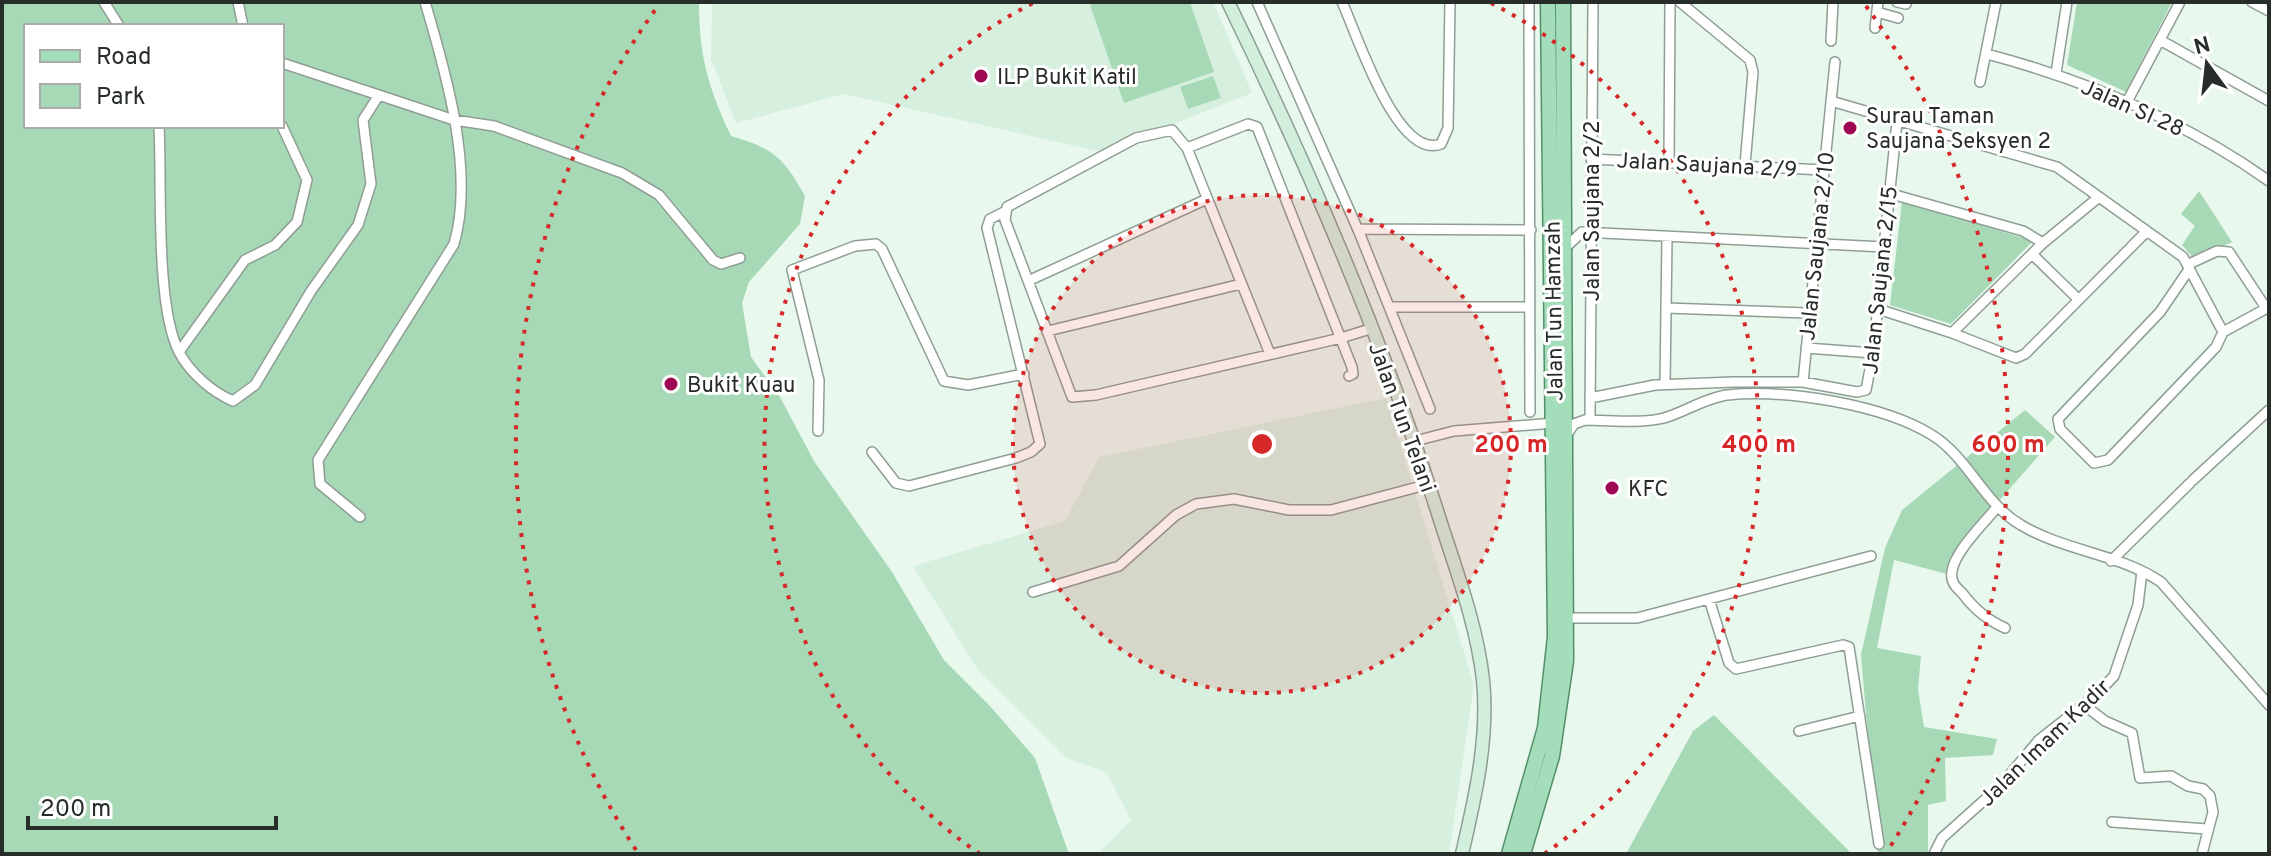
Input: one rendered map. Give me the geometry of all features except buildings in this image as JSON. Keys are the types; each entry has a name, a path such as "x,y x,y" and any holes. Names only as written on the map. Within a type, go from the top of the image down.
{"main road":[{"name":"Jalan Tun Hamzah","path":"1509,854 1541,747 1553,666 1554,423 1548,2"},
{"name":"Jalan Tun Hamzah","path":"1523,854 1548,770 1561,710 1567,618 1563,2"}],"street":[{"path":"104,2 118,24"},
{"path":"238,2 243,24"},
{"path":"360,517 320,484 318,460 454,244 461,200 454,120 425,2"},
{"name":"Jalan Tun Telani","path":"1228,2 1277,103 1415,441 1470,616 1484,682 1480,763 1462,854"},
{"path":"1257,2 1358,229 1430,409"},
{"path":"1342,2 1400,127 1417,143 1434,146 1441,144 1448,128 1450,2"},
{"path":"1529,2 1530,412"},
{"name":"Jalan Saujana 2/2","path":"1588,420 1586,232 1591,159 1593,2"},
{"path":"1669,161 1670,2"},
{"path":"1680,2 1750,60 1753,72 1745,165"},
{"path":"1831,41 1833,2"},
{"path":"1980,82 1996,2"},
{"path":"2056,73 2067,2"},
{"path":"2128,100 2180,2"},
{"path":"2252,2 2269,11"},
{"path":"1875,28 1877,7 1898,18"},
{"path":"2160,40 2269,101"},
{"name":"Jalan SI 28","path":"1987,54 2056,73 2128,100 2230,153 2269,181"},
{"name":"Jalan Saujana 2/10","path":"1803,382 1814,243 1835,62"},
{"path":"284,64 454,120 494,126 622,173 659,195 713,260 721,264 740,258"},
{"path":"159,128 164,290 179,352 203,383 233,401 255,385 311,291 358,225 371,184 363,120 379,95"},
{"path":"1831,101 2050,165 2147,231 2189,268 2223,332"},
{"name":"Jalan Saujana 2/15","path":"1862,391 1873,353 1897,122"},
{"path":"1187,148 1248,124 1257,127 1354,373 1349,376"},
{"path":"179,352 245,260 275,245 297,222 307,180 283,128"},
{"path":"872,452 896,483 909,486 1031,452 1040,444 1041,438 987,228 990,219 1004,212 1016,199 1151,132 1172,130 1187,148 1270,354"},
{"name":"Jalan Saujana 2/9","path":"1591,159 1823,170"},
{"path":"1888,193 2023,231 2043,243"},
{"path":"1952,333 2043,243 2099,197"},
{"path":"1028,281 1207,199"},
{"path":"1004,212 1068,392 1078,399 1370,329"},
{"path":"1565,215 1586,232 1884,247"},
{"path":"1358,229 1531,230"},
{"path":"1878,309 2016,358 2025,354 2147,231"},
{"path":"1565,247 1586,232"},
{"path":"1665,384 1667,237"},
{"path":"818,431 819,380 792,270 855,246 876,244 882,249 944,381 968,385 1024,374"},
{"path":"2217,251 2229,252 2268,308 2223,332 2216,347 2101,463 2094,463 2057,424 2160,312 2189,268 2217,251"},
{"path":"2032,254 2078,299"},
{"path":"1048,331 1241,284"},
{"path":"1389,307 1530,307"},
{"path":"1666,308 1808,313"},
{"path":"1806,348 1873,353"},
{"path":"1590,398 1665,384 1803,382 1862,391 1862,409"},
{"path":"1568,433 1574,424 1588,420 1661,419 1725,395 1832,399 1919,428 1941,441 1997,507 2042,536 2142,571 2169,591 2269,705"},
{"path":"1567,403 1588,420"},
{"path":"2111,561 2269,410"},
{"path":"1415,441 1454,431 1554,423"},
{"path":"1033,592 1119,566 1176,515 1196,504 1234,499 1278,509 1331,510 1429,484"},
{"path":"1997,507 1954,560 1950,574 1954,585 1987,620 2005,628"},
{"path":"1567,618 1637,618 1871,556"},
{"name":"Jalan Imam Kadir","path":"1934,854 1942,838 2000,786 2039,740 2105,685 2120,665 2138,605 2142,571"},
{"path":"1709,599 1729,663 1736,669 1843,645 1849,647 1879,844"},
{"path":"2084,705 2105,721 2132,733 2140,778 2171,776 2188,786 2203,789 2210,796 2213,812 2202,854"},
{"path":"1799,731 1860,716"},
{"path":"2112,822 2207,829"}],"shaded area":[{"name":"ILP Bukit Katil","path":"712,2 1213,2 1252,93 1102,152 844,94 736,123 711,59"},
{"path":"1386,398 1474,685 1449,854 1098,854 1131,820 1107,773 1067,758 978,670 913,566 1065,521 1099,457"}],"green space":[{"path":"2,2 699,2 706,71 731,136 776,156 805,196 800,224 749,282 742,303 751,357 780,397 814,461 892,572 944,660 990,706 1035,758 1069,854 2,854"},
{"path":"1089,2 1190,2 1214,72 1124,103"},
{"path":"2077,2 2172,2 2126,92 2067,65"},
{"path":"1213,76 1221,98 1188,109 1180,87"},
{"path":"2199,191 2232,242 2194,259 2182,245 2195,226 2181,214"},
{"path":"1902,201 2033,241 1951,324 1890,305"},
{"path":"2025,410 2055,437 1950,557 1947,574 1894,560 1877,648 1921,656 1918,689 1924,727 1997,739 1993,755 1945,758 1946,801 1928,805 1928,854 1878,854 1861,655 1885,548 1902,510"},
{"path":"1714,715 1852,854 1626,854 1693,731"}],"place":[{"name":"ILP Bukit Katil","path":"981,76"},
{"name":"Surau Taman Saujana Seksyen 2","path":"1850,128"},
{"name":"Bukit Kuau","path":"671,384"},
{"name":"KFC","path":"1612,488"}]}
